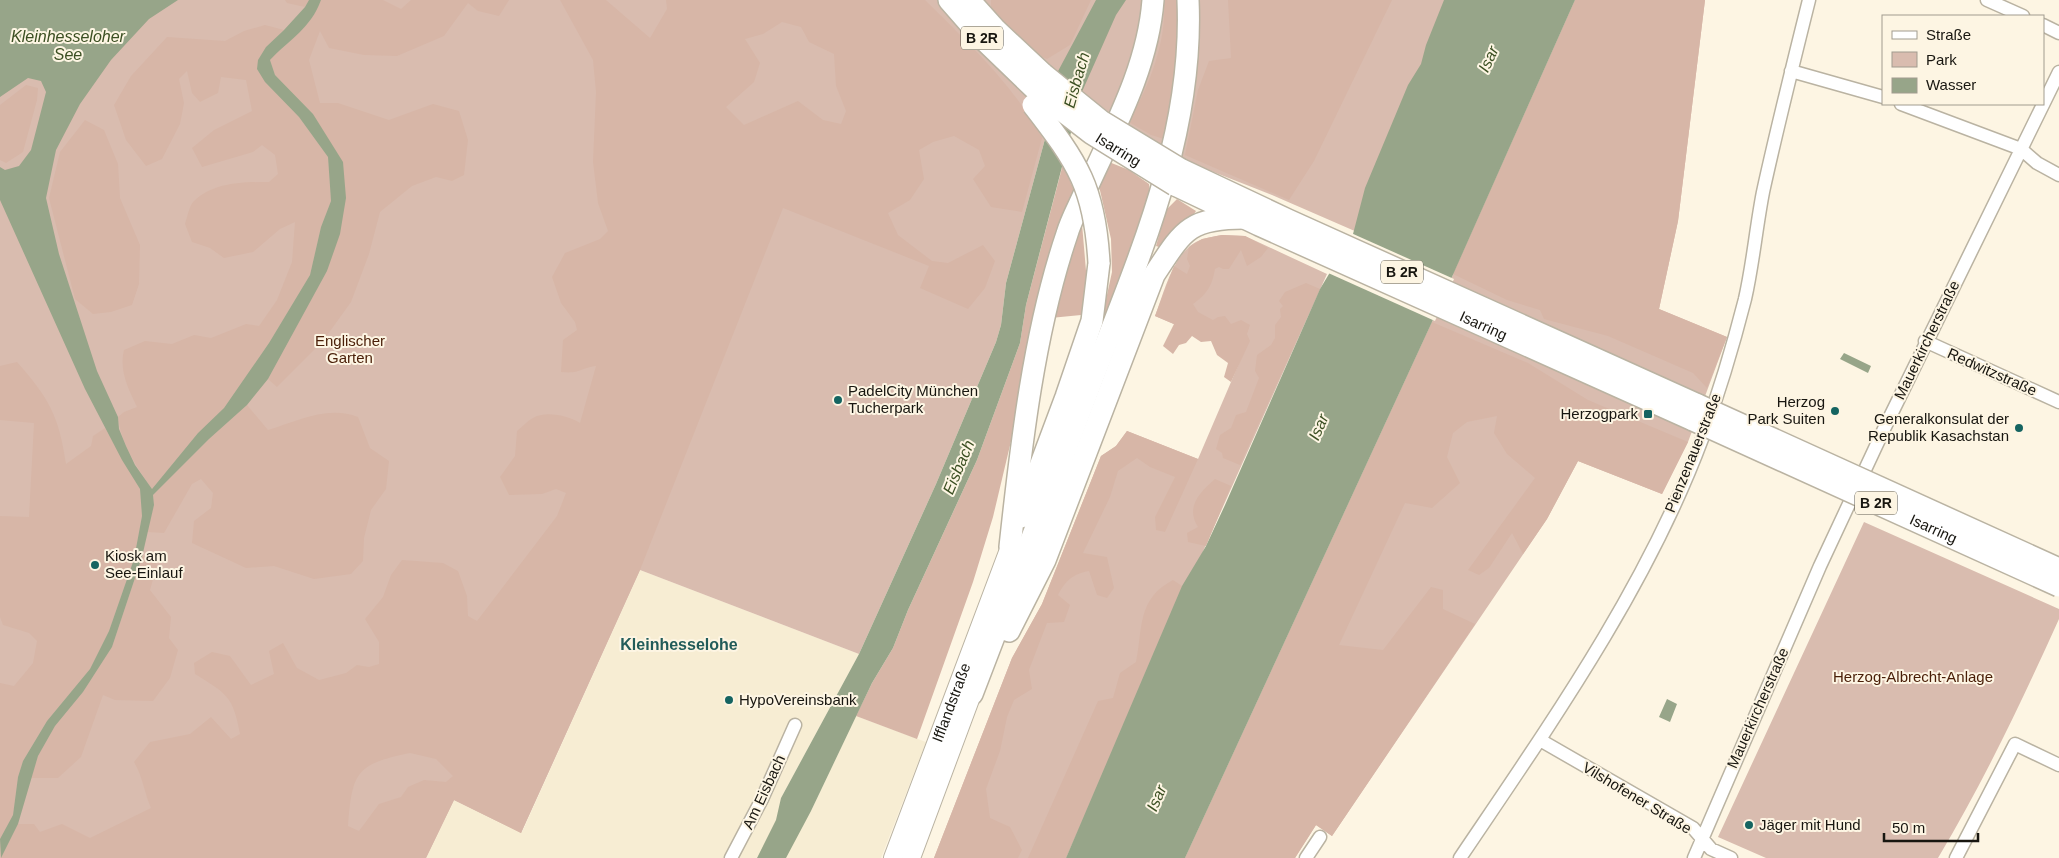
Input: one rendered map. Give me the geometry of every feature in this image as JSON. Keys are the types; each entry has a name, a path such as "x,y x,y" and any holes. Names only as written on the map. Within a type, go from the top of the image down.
{"highway":[{"name":"Isarring","path":"949,0 984,40 1018,74 1092,133 1256,218 1695,412 2059,569"},
{"name":"Isarring","path":"969,0 996,30 1038,90"},
{"path":"1010,547 1016,491 1044,316 1067,233 1135,81 1148,38 1153,0"},
{"path":"972,694 1152,224 1177,131 1186,86 1190,37 1188,0"},
{"path":"1010,547 1066,397 1092,320 1099,263 1094,215 1080,171 1038,90"},
{"path":"972,694 998,653 1044,560 1154,275 1181,235 1200,223 1221,218 1256,218"},
{"name":"Isarring","path":"1695,412 2059,586"}],"main road":[{"name":"Ifflandstraße","path":"893,858 1010,547"},
{"name":"Ifflandstraße","path":"912,858 972,694"}],"street":[{"name":"Pienzenauerstraße","path":"1460,858 1540,740 1630,591 1674,505 1702,440 1724,374 1745,297 1763,195 1809,0"},
{"path":"1987,0 2021,15"},
{"path":"2044,26 2059,33"},
{"path":"1791,70 1882,97"},
{"name":"Mauerkircherstraße","path":"2044,102 2059,72"},
{"path":"1904,105 2021,149 2037,163 2059,175"},
{"name":"Mauerkircherstraße","path":"1694,858 1820,566 1925,342 2043,105"},
{"name":"Redwitzstraße","path":"1925,342 2059,402"},
{"name":"Am Eisbach","path":"731,858 762,799 795,725"},
{"name":"Vilshofener Straße","path":"1540,740 1693,828 1711,849 1731,858"},
{"path":"1956,858 2015,744 2059,765"},
{"path":"1306,858 1320,836"}],"shaded area":[{"path":"285,0 309,0 305,7 287,3"},
{"path":"321,0 383,0 401,9 411,0 509,0 499,16 478,11 468,3 444,36 397,56 364,55 329,48 320,31 309,60 320,103 338,103 389,120 433,104 459,111 468,140 464,175 452,181 436,177 412,186 380,212 369,254 351,302 323,341 277,387 268,379 327,271 346,198 313,114 275,75 270,60 305,26 317,10"},
{"path":"560,0 606,0 650,38 667,9 666,0 925,0 1004,82 1031,119 1042,138 1022,212 991,207 973,179 985,166 979,150 954,136 933,142 919,150 924,179 910,200 888,213 898,235 932,261 948,263 983,245 995,261 985,288 968,309 920,288 929,266 783,208 640,570 521,833 454,800 426,858 1,858 18,824 34,824 40,832 62,824 90,838 151,808 134,762 150,742 190,734 211,717 231,739 240,734 235,711 227,697 215,686 195,674 194,663 212,652 230,656 251,685 274,674 269,651 283,643 297,668 319,680 346,673 357,665 369,667 379,664 379,642 365,619 383,597 391,575 402,560 443,563 458,571 467,596 468,616 477,621 557,516 566,493 556,489 542,494 509,495 500,477 515,456 517,431 531,419 544,414 551,414 564,416 580,423 596,366 577,372 561,372 563,340 577,330 575,322 561,303 552,277 565,253 600,239 608,231 598,203 593,162 596,92 593,60","holes":["782,22 801,27 809,42 834,54 836,86 846,111 841,124 823,120 798,101 744,125 726,107 754,82 760,63 745,39 763,34","410,753 436,759 453,776 446,782 424,780 408,787 401,797 379,804 359,831 348,826 352,793 355,782 361,773 368,766 379,761"]},
{"path":"991,0 1091,0 1070,45 1047,59 1034,54 991,14"},
{"path":"1164,0 1181,0 1176,85 1164,139 1151,135 1129,122 1150,79 1160,48 1163,32"},
{"path":"1228,0 1392,0 1314,161 1289,200 1185,155 1198,90 1209,61 1231,58"},
{"path":"1575,0 1705,0 1678,221 1659,309 1727,337 1707,388 1693,373 1608,336 1544,319 1540,310 1507,300 1453,274"},
{"path":"265,25 284,30 266,47 265,82 299,117 328,157 331,201 321,227 310,275 269,343 224,408 198,433 152,489 130,455 122,437 118,417 124,412 137,407 124,372 124,350 145,341 172,344 194,335 211,338 246,324 259,326 277,300 292,262 295,222 280,229 253,252 224,258 210,248 192,242 185,224 193,202 210,190 229,184 269,182 278,174 275,155 262,145 253,152 202,167 192,148 214,130 252,111 246,80 221,77 218,93 200,102 192,93 187,71 179,79 184,103 180,124 162,159 146,166 126,140 114,105 131,76 167,37 225,41 244,31"},
{"path":"26,85 38,88 37,100 23,152 6,163 0,160 0,105"},
{"path":"85,120 104,130 118,164 120,198 140,245 139,284 132,305 111,312 93,314 75,299 49,198 60,152"},
{"path":"1109,162 1129,170 1149,184 1150,192 1103,325 1101,322 1112,272 1111,239 1099,186"},
{"path":"1063,164 1077,197 1082,224 1088,294 1081,315 1040,319 993,517 973,582 917,739 856,716 872,683 893,648 908,610 977,460 1020,343 1026,305"},
{"path":"1177,199 1196,211 1188,223 1162,248 1156,246 1166,210"},
{"path":"1222,235 1245,236 1268,248 1261,257 1247,266 1241,250 1229,269 1219,267 1215,269 1208,289 1193,304 1198,312 1213,320 1225,316 1231,324 1241,320 1250,325 1247,334 1250,341 1231,382 1224,377 1228,363 1217,355 1211,341 1201,342 1192,336 1186,343 1179,345 1173,354 1163,346 1174,324 1155,316 1174,266 1187,274 1190,266 1187,259 1189,247 1202,239"},
{"path":"1306,283 1320,289 1240,465 1223,458 1222,453 1216,449 1220,435 1231,428 1236,415 1246,412 1259,378 1255,371 1257,355 1271,345 1275,338 1275,325 1281,317 1280,309 1283,306 1279,301 1285,292"},
{"path":"1432,322 1528,363 1588,400 1688,442 1662,494 1578,461 1547,519 1523,554 1512,533 1489,568 1479,575 1468,570 1535,478 1507,454 1494,433 1497,416 1467,422 1453,433 1447,457 1460,483 1432,508 1405,503 1339,645 1383,650 1431,587 1443,590 1443,609 1475,624 1332,836 1316,825 1295,858 1185,858"},
{"path":"17,362 37,386 51,408 60,433 66,464 91,446 93,436 105,428 140,489 142,516 134,559 109,631 90,669 47,721 23,761 18,777 13,815 0,839 0,683 14,686 33,663 37,641 29,633 3,625 0,617 0,516 29,517 34,423 0,420 0,366"},
{"path":"247,405 268,430 324,413 347,414 358,417 370,448 389,461 386,489 371,510 364,538 363,561 351,574 314,579 274,566 246,568 192,543 194,521 211,508 213,493 201,479 192,484 164,533 147,532 154,505 153,495 209,439"},
{"path":"1127,431 1198,459 1165,532 1156,530 1155,517 1175,477 1150,467 1137,458 1118,471 1110,497 1083,553 1107,557 1114,588 1107,598 1097,595 1089,571 1070,578 1058,595 1070,605 1064,622 1047,623 1029,670 1032,689 1014,700 1007,717 1000,751 986,789 990,818 1010,827 1022,850 1018,858 934,858 1012,658 1042,604 1101,456 1116,446"},
{"path":"1215,479 1231,486 1206,546 1188,542 1187,533 1198,527 1193,513 1196,500"},
{"path":"149,555 157,565 150,590 171,617 169,638 178,650 170,678 153,701 115,700 103,695 81,757 58,778 31,778 38,756 55,726 83,692 112,647 142,557"},
{"path":"640,570 859,654 781,798 811,811 856,716 926,742 881,858 426,858 454,800 522,832"},
{"path":"1173,580 1182,586 1066,858 1028,858 1098,701 1113,698 1120,673 1136,662 1141,626 1147,605 1161,588"}],"green space":[{"name":"Englischer Garten","path":"0,0 1458,0 1357,232 1272,195 1183,160 1081,94 1045,139 1006,283 1001,325 996,342 936,484 859,654 640,570 521,833 454,800 426,858 0,858"},
{"path":"1575,0 1705,0 1678,221 1659,309 1727,337 1688,442 1662,494 1578,461 1547,519 1332,836 1316,825 1295,858 1185,858 1432,322"},
{"path":"1222,235 1245,236 1327,274 1066,858 934,858 1012,658 1042,604 1101,456 1116,446 1127,431 1198,459 1243,354 1155,316 1172,271 1185,251 1203,239"},
{"name":"Herzog-Albrecht-Anlage","path":"1864,522 2059,609 2059,619 2002,740 1938,858 1766,858 1718,837"}],"water":[{"name":"Kleinhesseloher See","path":"0,0 178,0 149,19 111,60 80,104 56,150 46,198 59,254 97,371 118,417 119,429 126,446 135,465 152,489 198,433 224,408 269,343 310,275 321,227 331,201 328,157 299,117 265,82 257,69 258,60 266,47 284,30 309,0 321,0 312,18 270,60 275,75 313,114 343,162 346,198 340,234 327,271 268,379 247,405 209,439 153,495 154,505 142,557 112,647 83,692 55,726 38,756 18,824 1,858 0,839 13,815 18,777 23,761 47,721 90,669 109,631 134,559 142,516 140,489 122,460 85,389 0,200 0,167 5,170 19,166 31,150 46,92 41,81 28,78 0,97"},
{"name":"Eisbach","path":"1096,0 1126,0 1116,15 1081,94 1026,305 1020,343 977,460 908,610 893,648 872,683 811,811 786,858 757,858 776,820 781,798 859,654 936,484 996,342 1001,325 1006,283 1045,139 1056,75"},
{"name":"Isar","path":"1444,0 1575,0 1432,322 1185,858 1066,858 1182,586 1206,546 1320,289 1353,234 1365,188 1408,85 1421,64 1426,45"},
{"path":"1844,353 1871,366 1868,373 1840,359"},
{"path":"1667,699 1677,704 1670,722 1659,717"}],"pier":[{"path":"1351,233 1454,279 1435,321 1326,272"}],"place":[{"name":"PadelCity München Tucherpark","path":"838,400"},
{"name":"Herzog Park Suiten","path":"1835,411"},
{"name":"Herzogpark","path":"1648,414"},
{"name":"Generalkonsulat der Republik Kasachstan","path":"2019,428"},
{"name":"Kiosk am See-Einlauf","path":"95,565"},
{"name":"HypoVereinsbank","path":"729,700"},
{"name":"Jäger mit Hund","path":"1749,825"}],"district":[{"name":"Kleinhesselohe","path":"679,644"}]}
